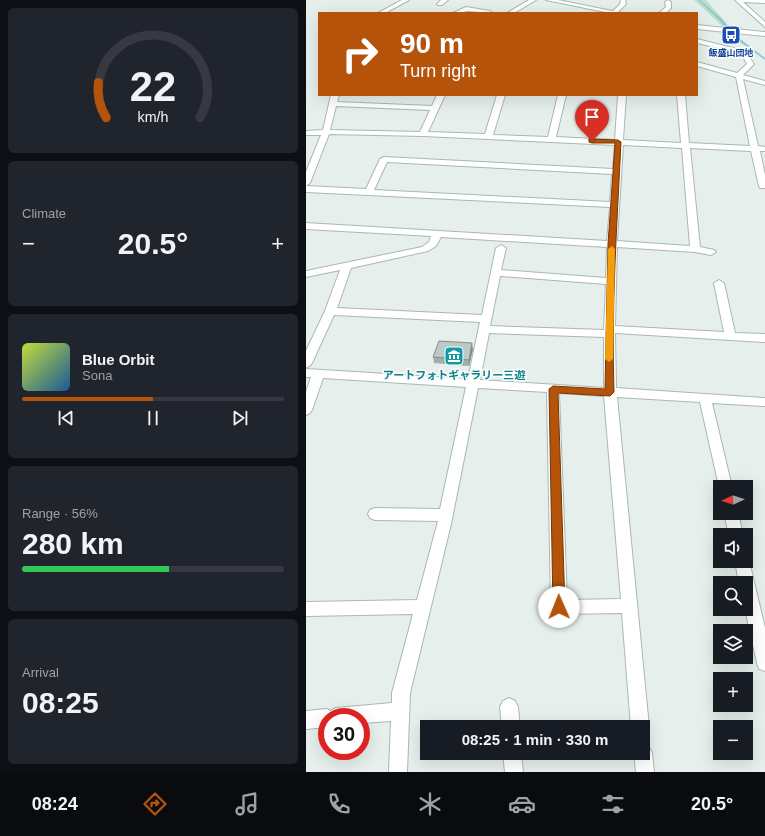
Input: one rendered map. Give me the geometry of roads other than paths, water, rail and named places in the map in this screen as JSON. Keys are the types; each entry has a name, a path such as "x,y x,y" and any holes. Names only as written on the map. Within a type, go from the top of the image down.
{"street":[{"path":"383,12 406,0"},
{"path":"512,12 533,0"},
{"path":"549,0 612,12"},
{"path":"739,0 765,1"},
{"path":"739,0 765,25"},
{"path":"618,12 623,4 623,1"},
{"path":"663,12 669,7 668,2"},
{"path":"458,12 466,9 484,12"},
{"path":"755,16 765,16"},
{"path":"698,27 765,34"},
{"path":"698,41 743,52 751,64 739,75"},
{"path":"698,64 765,83"},
{"path":"739,75 754,149 764,186"},
{"path":"306,183 326,132 335,96"},
{"path":"423,134 441,96"},
{"path":"488,136 501,96"},
{"path":"552,139 562,96"},
{"path":"622,96 612,244 610,392 639,720"},
{"path":"681,96 695,249"},
{"path":"333,104 435,108"},
{"path":"306,133 326,132 488,136 765,149"},
{"path":"369,192 384,159 616,172"},
{"path":"306,189 614,205"},
{"path":"306,226 695,249 710,252"},
{"path":"306,274 425,249 433,244 436,234"},
{"path":"398,772 401,693 445,516 501,248"},
{"path":"306,363 330,311 347,265"},
{"path":"495,273 611,281"},
{"path":"719,283 730,336"},
{"path":"330,311 486,324 610,332 765,338"},
{"path":"306,410 312,373 765,402"},
{"path":"553,389 559,607 629,606"},
{"path":"705,398 723,480"},
{"path":"375,514 445,516"},
{"path":"744,568 765,663"},
{"path":"306,609 423,607"},
{"path":"509,707 510,720"},
{"path":"370,714 401,712"},
{"path":"306,720 318,719"},
{"path":"513,760 514,772"},
{"path":"643,760 644,772"}],"waterway":[{"path":"699,0 720,19 734,36 765,59"}],"place":[{"name":"飯盛山団地","path":"731,35"},
{"name":"アートフォトギャラリー三遊","path":"454,356"}]}
